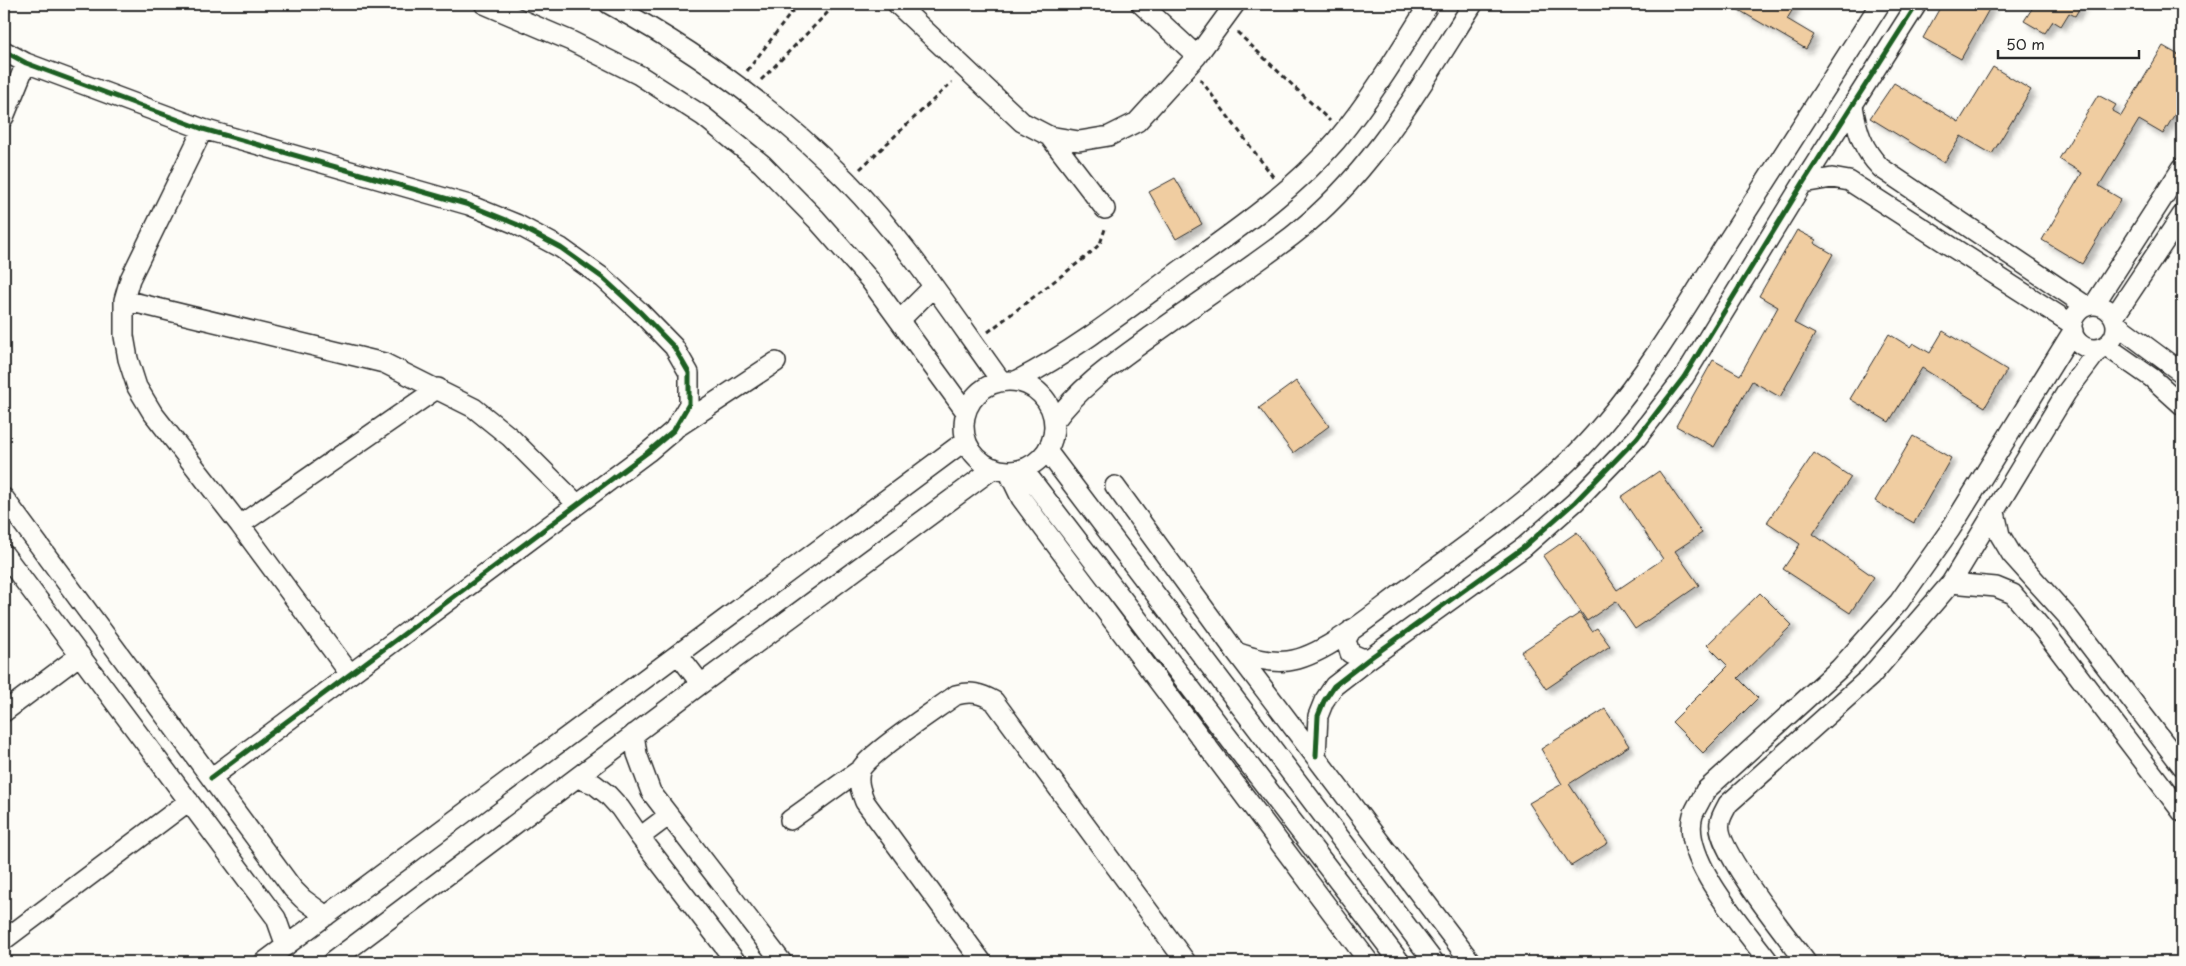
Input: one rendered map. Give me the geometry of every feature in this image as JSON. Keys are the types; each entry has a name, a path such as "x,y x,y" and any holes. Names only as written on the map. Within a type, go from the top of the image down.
{"street":[{"path":"484,4 572,41 639,75 703,116 762,164 816,218 869,279 966,412"},
{"path":"332,962 701,684 1009,469 1037,462 1047,451 1053,437 1054,422 1051,408 1043,395 1031,386 1009,381 974,343 904,247 847,181 806,141 743,89 664,34 632,9 609,4"},
{"path":"897,4 1022,122 1049,136 1079,141 1109,136 1137,122 1193,60 1235,4"},
{"path":"1141,4 1193,60"},
{"path":"1400,962 1009,469 982,462 972,452 966,440 964,426 966,412 974,397 986,387 1009,381 1082,343 1304,175 1342,132 1390,66 1429,4"},
{"path":"1054,422 1068,403 1103,372 1293,235 1331,203 1365,166 1395,126 1472,4"},
{"path":"1236,652 1258,660 1294,660 1316,652 1352,629 1489,528 1548,479 1602,425 1649,364 1880,4"},
{"path":"1316,756 1318,716 1324,701 1334,686 1524,547 1575,502 1637,438 1684,377 1803,182 1918,4"},
{"path":"4,51 26,63 203,129 469,205 516,224 561,248 603,278 674,347 689,374 689,404 674,430"},
{"path":"4,117 26,63"},
{"path":"1853,106 1857,130 1863,145 1870,158 1885,171 2090,306 2102,306 2115,320 2182,373"},
{"path":"203,129 130,279 124,300 126,352 138,387 152,412 240,525 350,674"},
{"path":"1049,136 1105,209"},
{"path":"1769,962 1710,882 1699,862 1692,838 1693,816 1706,791 1839,669 1899,602 1950,530 2073,328 2074,318 2090,306 2182,168"},
{"path":"1868,193 1866,188 1870,177 1874,173 1885,171"},
{"path":"1803,182 1832,178 1849,181 2073,328 2079,343 2091,349 2103,347 2152,378 2182,405"},
{"path":"1806,962 1735,864 1722,840 1719,823 1728,804 1870,677 1951,583 2066,393 2103,347 2112,340 2116,332 2115,320 2182,215"},
{"path":"900,320 933,287"},
{"path":"124,300 384,362 474,408 510,437 578,504"},
{"path":"211,778 648,452 674,430 776,362"},
{"path":"240,525 438,388"},
{"path":"264,962 966,440"},
{"path":"1047,451 1434,962"},
{"path":"1009,469 1022,498 1034,518 1369,962"},
{"path":"1115,486 1236,652 1471,962"},
{"path":"4,498 293,889 326,916"},
{"path":"1994,512 2000,535 2012,555 2068,617 2182,766"},
{"path":"4,554 276,918 286,946"},
{"path":"2013,594 2012,585 2015,580 2019,577 2030,575"},
{"path":"1951,583 1996,587 2013,594 2045,632 2182,812"},
{"path":"1352,629 1346,640 1350,653 1361,658 1370,658"},
{"path":"678,654 701,684"},
{"path":"4,712 80,655"},
{"path":"790,820 861,769 873,756 956,695 969,692 988,698 994,701 1186,962"},
{"path":"634,734 643,774 651,792 782,962"},
{"path":"861,769 858,786 865,802 982,962"},
{"path":"577,778 594,784 620,808 736,962"},
{"path":"4,940 189,801"},
{"path":"640,837 668,816"}],"path":[{"path":"743,89 798,4"},
{"path":"743,89 836,4"},
{"path":"1223,20 1342,132"},
{"path":"1193,60 1284,192"},
{"path":"847,181 965,69"},
{"path":"974,343 1100,244 1106,227 1105,209"}],"building":[{"path":"1740,4 1796,4 1787,19 1814,35 1806,49 1737,9"},
{"path":"1942,4 1992,4 1961,59 1923,38"},
{"path":"2035,4 2082,4 2075,16 2069,13 2061,26 2053,21 2045,33 2024,21"},
{"path":"2163,46 2182,57 2182,102 2163,134 2139,120 2099,186 2121,199 2082,264 2042,240 2082,173 2059,159 2098,95 2116,105 2112,111 2121,116"},
{"path":"1993,67 2031,90 1992,154 1961,136 1944,163 1870,118 1894,83 1959,122"},
{"path":"1175,178 1202,224 1176,239 1149,192"},
{"path":"1797,230 1816,240 1814,243 1833,254 1794,323 1815,334 1780,397 1752,381 1714,447 1676,426 1713,360 1740,375 1778,307 1759,296"},
{"path":"1943,331 2007,370 1985,407 1922,368 1889,422 1850,399 1889,334 1910,347 1913,343 1930,353"},
{"path":"1296,381 1329,426 1293,453 1259,408"},
{"path":"1913,436 1951,458 1914,523 1875,501"},
{"path":"1814,453 1851,477 1813,534 1874,577 1850,613 1783,569 1800,544 1767,522"},
{"path":"1659,471 1702,533 1675,551 1699,585 1635,629 1616,601 1587,621 1543,556 1577,532 1617,590 1663,559 1621,497"},
{"path":"1760,593 1792,625 1738,678 1758,698 1703,753 1672,722 1728,666 1707,645"},
{"path":"1580,613 1592,631 1597,628 1610,646 1546,689 1521,652"},
{"path":"1605,709 1629,746 1569,784 1608,843 1571,866 1529,803 1562,784 1541,749"}],"cycle path":[{"path":"1316,756 1318,716 1324,701 1334,686 1524,547 1575,502 1637,438 1684,377 1803,183 1917,4"},
{"path":"4,51 26,63 203,129 469,205 516,224 561,248 603,278 674,347 689,373 689,404 674,430 648,452 211,778"}]}
